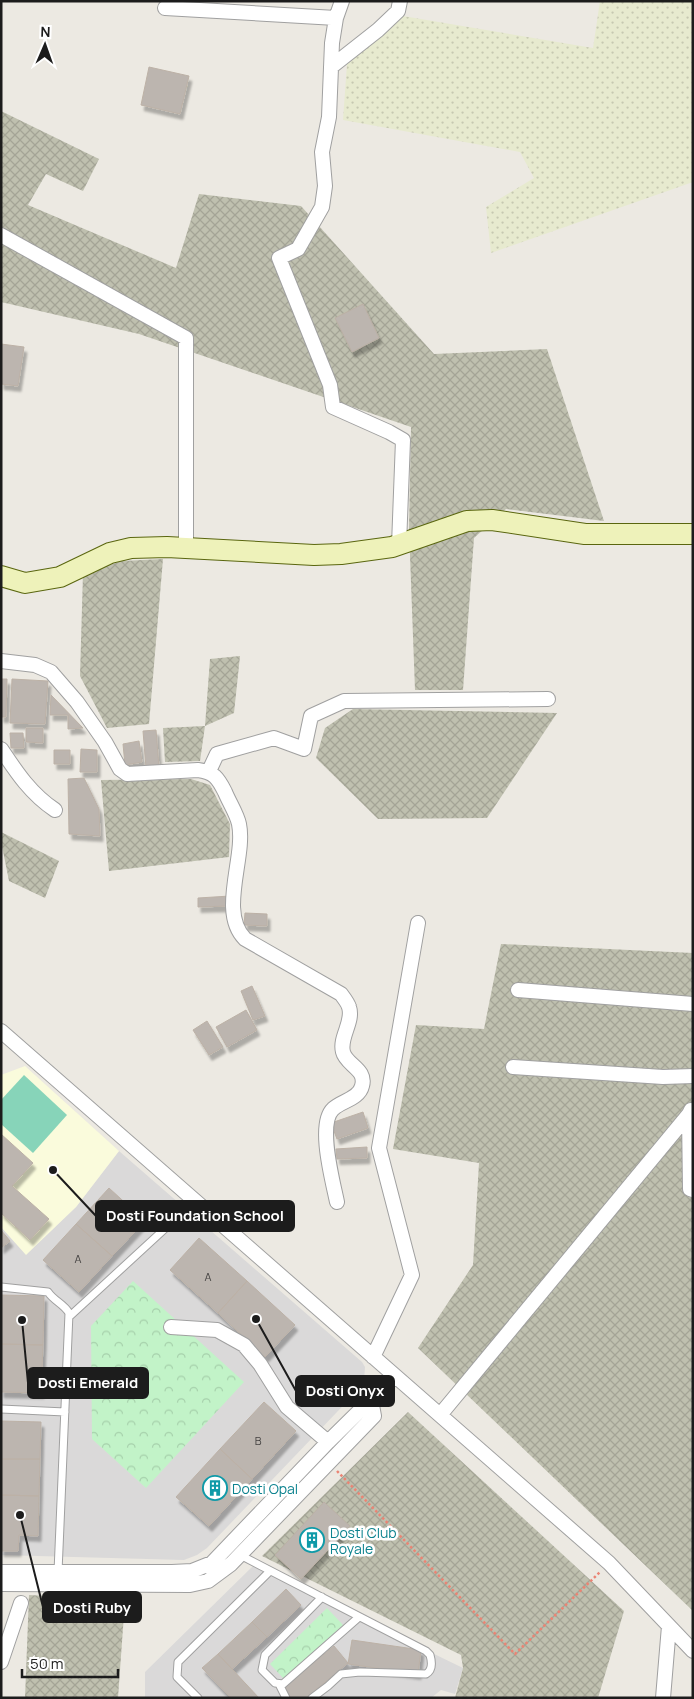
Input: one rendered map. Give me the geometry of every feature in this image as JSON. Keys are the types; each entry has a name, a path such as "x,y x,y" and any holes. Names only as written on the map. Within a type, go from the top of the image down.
{"street":[{"path":"342,1 336,18 332,43 329,117 322,152 325,186 322,207 298,249 279,258 330,384 334,407 403,440 399,545"},
{"path":"331,67 378,30 398,11 400,1"},
{"path":"165,8 336,18"},
{"path":"1,234 186,338 186,548"},
{"path":"1,576 25,583 60,577 110,553 131,548 186,548 314,555 392,548 468,521 492,520 585,534 693,534"},
{"path":"1,661 35,666 52,672 100,734 120,769 127,774 198,770 209,771 220,781 239,824 239,846 233,892 235,924 238,932 245,939 341,994 349,1006 350,1015 342,1046 343,1054 359,1070 362,1076 362,1086 358,1093 332,1110 327,1120 325,1134 336,1202"},
{"path":"209,771 217,754 274,738 304,749 311,716 344,701 548,699"},
{"path":"1,749 22,780 55,810"},
{"path":"374,1357 412,1275 379,1148 418,923"},
{"path":"518,990 693,1004"},
{"path":"1,1031 609,1563 693,1651"},
{"path":"513,1067 663,1077 693,1076"},
{"path":"691,1111 690,1190 693,1190"},
{"path":"440,1416 691,1111"},
{"path":"171,1327 217,1330 244,1345 260,1364 287,1407 328,1442"},
{"path":"1,1572 172,1572 192,1571 212,1563 328,1442 395,1376"},
{"path":"1,1584 190,1585 208,1581 240,1555 374,1416 371,1400"},
{"path":"1,1662 21,1603"},
{"path":"663,1698 669,1626"}],"lane":[{"path":"70,1316 195,1201"},
{"path":"1,1287 48,1292 53,1299 67,1309 70,1316 58,1572"},
{"path":"1,1409 65,1412"},
{"path":"240,1555 426,1651 432,1660 430,1672 421,1675 360,1672 341,1674 312,1698"},
{"path":"198,1698 177,1677 178,1662 270,1571"},
{"path":"322,1597 264,1655 262,1670 275,1683 283,1684 359,1617"},
{"path":"279,1684 286,1698"}],"path":[{"path":"329,1463 515,1654 609,1563"}],"shaded area":[{"path":"600,1 693,1 693,182 491,253 486,207 534,178 520,152 343,120 347,64 385,13 593,48"},
{"path":"1,111 99,159 83,191 46,174 28,205 176,268 199,194 301,206 434,354 547,349 604,521 506,509 474,538 463,690 415,690 409,529 411,427 139,334 1,302"},
{"path":"163,559 149,724 107,728 80,676 83,573 122,561"},
{"path":"240,656 234,713 205,726 210,659"},
{"path":"353,709 557,713 487,818 378,819 316,758 325,728"},
{"path":"205,726 200,761 165,762 163,728"},
{"path":"191,779 210,785 230,824 229,857 109,871 101,780"},
{"path":"1,832 59,861 45,898 9,881"},
{"path":"501,944 693,953 693,1611 418,1348 473,1265 479,1163 393,1149 416,1025 484,1029"},
{"path":"25,1066 119,1151 76,1207 26,1255 1,1227 1,1075"},
{"path":"119,1151 362,1362 365,1367 364,1381 359,1389 207,1548 197,1555 184,1560 1,1555 1,1227 26,1254 76,1207"},
{"path":"408,1412 624,1611 598,1698 455,1698 463,1668 461,1655 262,1556"},
{"path":"253,1566 463,1668 455,1694 441,1690 431,1698 145,1698 145,1672"},
{"path":"29,1595 125,1600 118,1698 25,1698"}],"green space":[{"path":"24,1075 67,1115 33,1153 1,1124 1,1100"},
{"path":"133,1281 244,1382 146,1488 92,1439 91,1326"},
{"path":"327,1608 343,1625 284,1679 270,1664"}],"building":[{"path":"149,67 189,76 180,114 141,105"},
{"path":"363,304 379,338 352,352 335,318"},
{"path":"1,344 24,347 18,386 1,384"},
{"path":"1,679 7,679 6,717 1,717"},
{"path":"12,679 48,681 45,724 10,723"},
{"path":"51,695 83,728 68,729 68,715 50,715"},
{"path":"26,728 43,728 43,743 26,742"},
{"path":"156,730 159,767 146,768 143,731"},
{"path":"10,733 23,733 24,748 11,748"},
{"path":"139,741 142,762 125,765 123,744"},
{"path":"81,749 97,750 97,772 80,772"},
{"path":"54,750 70,750 70,764 54,764"},
{"path":"84,778 99,809 100,836 69,834 68,779"},
{"path":"230,896 230,906 198,907 198,898"},
{"path":"245,913 267,914 267,926 244,925"},
{"path":"252,986 265,1016 253,1020 241,991"},
{"path":"246,1010 257,1030 227,1047 216,1027"},
{"path":"207,1021 223,1047 209,1055 193,1030"},
{"path":"363,1112 368,1128 337,1139 331,1123"},
{"path":"1,1134 33,1163 12,1186 49,1219 30,1240 1,1213"},
{"path":"367,1147 367,1158 337,1159 336,1149"},
{"path":"109,1188 145,1221 112,1256 76,1224"},
{"path":"76,1224 112,1256 79,1292 43,1260"},
{"path":"1,1230 10,1241 1,1248"},
{"path":"199,1238 247,1281 218,1313 170,1270"},
{"path":"247,1281 295,1325 265,1357 218,1313"},
{"path":"1,1295 44,1296 43,1345 1,1344"},
{"path":"1,1344 43,1345 41,1393 1,1392"},
{"name":"Dosti Opal","path":"264,1402 296,1431 252,1479 220,1449"},
{"path":"1,1421 41,1422 40,1459 1,1459"},
{"name":"Dosti Opal","path":"220,1449 252,1479 209,1526 176,1497"},
{"path":"1,1459 40,1459 39,1496 1,1495"},
{"path":"1,1495 39,1496 38,1536 19,1535 18,1551 1,1551"},
{"name":"Dosti Club Royale","path":"324,1502 350,1526 301,1579 275,1555"},
{"path":"286,1589 301,1605 267,1637 252,1622"},
{"path":"252,1622 267,1637 232,1669 218,1654"},
{"path":"352,1640 421,1650 418,1674 348,1664"},
{"path":"334,1646 348,1663 306,1698 290,1698 282,1688"},
{"path":"218,1654 259,1698 231,1698 202,1668"}],"place":[{"name":"Dosti Foundation School","path":"53,1170"},
{"name":"Dosti Onyx","path":"256,1319"},
{"name":"Dosti Emerald","path":"22,1320"},
{"name":"Dosti Opal","path":"215,1488"},
{"name":"Dosti Ruby","path":"20,1515"},
{"name":"Dosti Club Royale","path":"312,1540"}]}
